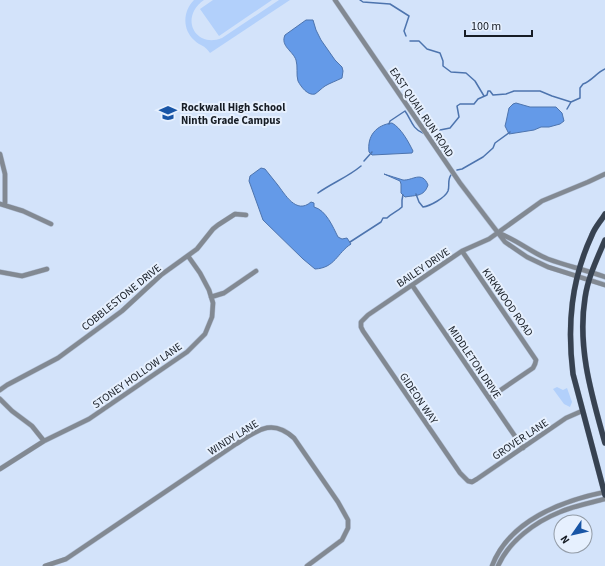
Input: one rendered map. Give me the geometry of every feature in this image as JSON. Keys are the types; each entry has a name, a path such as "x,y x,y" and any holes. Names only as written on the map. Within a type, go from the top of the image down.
{"main road":[{"path":"605,214 592,234 580,269 571,306 570,336 573,374 605,493"},
{"path":"605,240 589,280 583,314 585,359 589,382 605,443"}],"street":[{"name":"EAST QUAIL RUN ROAD","path":"335,0 460,183 504,242 527,257 548,267 605,285"},
{"path":"0,154 5,174 2,205 23,211 51,224"},
{"name":"BAILEY DRIVE","path":"361,322 364,318 462,251 484,242 542,201 605,174"},
{"name":"COBBLESTONE DRIVE","path":"0,390 58,358 122,311 161,275 188,256 204,242 213,229 218,225 235,214 246,215"},
{"name":"EAST QUAIL RUN ROAD","path":"497,232 509,236 548,259 605,277"},
{"name":"KIRKWOOD ROAD","path":"462,251 536,360 533,368 488,398"},
{"name":"STONEY HOLLOW LANE","path":"0,469 44,441 89,419 187,352 205,334 212,317 212,297 200,273 188,256"},
{"path":"0,272 22,276 47,269"},
{"path":"212,297 224,293 256,271"},
{"name":"MIDDLETON DRIVE","path":"412,285 523,448"},
{"name":"GIDEON WAY","path":"361,322 363,331 460,473 468,481"},
{"path":"0,399 12,411 32,426 44,441"},
{"name":"GROVER LANE","path":"468,481 472,482 477,479 566,418 582,411"},
{"name":"WINDY LANE","path":"45,566 66,559 254,433 265,427 274,427 288,432 294,438 338,502 348,520 348,528 342,540 308,566"},
{"path":"492,566 500,550 512,536 544,512 557,506 605,493"},
{"path":"498,566 507,549 520,536 536,525 560,512 605,499"}],"shaded area":[{"path":"194,0 204,0 196,7 192,15 194,30 204,39 212,40 222,38 279,0 290,0 210,53 206,48 194,40 187,31 185,20 186,15 190,4"},
{"path":"213,0 272,0 219,36 200,9"},
{"path":"557,387 563,390 567,388 572,402 570,407 564,404 553,389"}],"water":[{"path":"306,20 313,20 321,40 335,60 342,67 343,71 342,78 325,86 315,94 310,94 307,92 299,83 297,79 296,60 284,42 285,35"},
{"path":"516,103 530,107 556,107 562,113 564,121 560,124 549,127 541,127 534,130 509,134 505,126 509,108"},
{"path":"392,123 404,135 413,151 412,153 372,155 369,152 371,136 381,126"},
{"path":"261,168 265,169 291,202 300,206 311,202 314,203 314,207 326,215 329,219 338,237 342,239 347,238 351,244 327,266 315,269 263,220 249,181 250,176"},
{"path":"384,174 403,180 420,177 426,181 428,185 422,194 405,197 401,193 400,181"}],"waterway":[{"path":"360,0 363,2 390,4 409,16 404,31 406,36"},
{"path":"410,41 419,41 427,49 440,53 443,66 451,72 466,73 475,81 484,96"},
{"path":"429,129 435,131 450,128 459,117 457,106 460,104 474,104 478,99 487,95 488,91 490,91 493,95 506,94 514,91 540,91 571,102 580,98 580,88 583,84 605,69"},
{"path":"567,109 571,102"},
{"path":"389,124 390,121 405,111 416,129 423,133"},
{"path":"457,170 462,169 483,157 493,148 495,143 510,132"},
{"path":"364,161 372,152"},
{"path":"318,193 361,166"},
{"path":"416,194 423,207 441,199 449,189 449,179 451,175"},
{"path":"350,242 381,222 383,218 387,218 402,207 403,195"}],"place":[{"name":"Rockwall High School Ninth Grade Campus","path":"168,113"}]}
